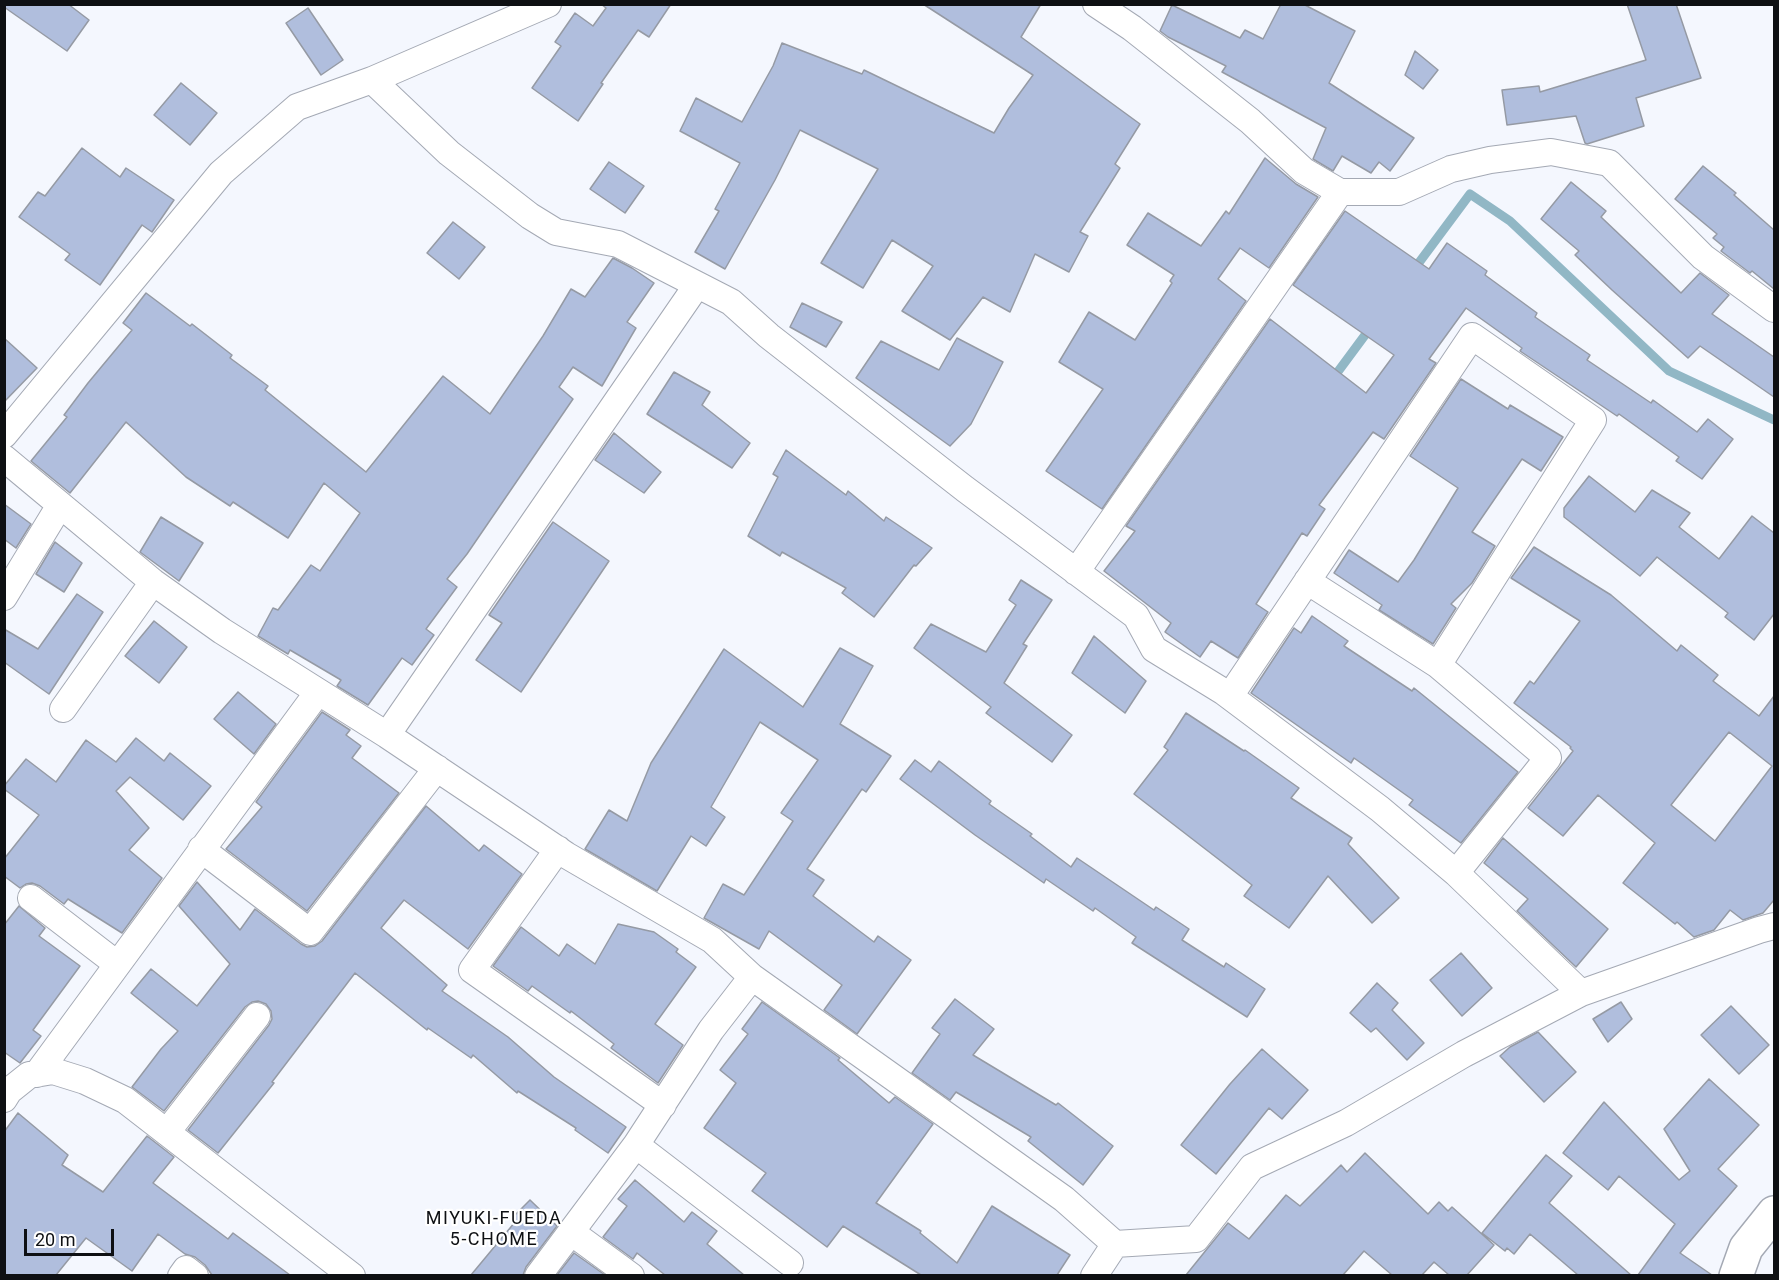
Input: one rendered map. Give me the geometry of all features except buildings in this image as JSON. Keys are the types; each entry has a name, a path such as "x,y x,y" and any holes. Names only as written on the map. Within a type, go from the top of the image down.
{"main road":[{"path":"1736,1275 1746,1248 1774,1213"}],"street":[{"path":"4,435 221,173 297,107 372,80 548,4"},
{"path":"1096,4 1132,28 1250,121 1304,171 1340,192 1399,192 1451,169 1490,160 1551,152 1609,164 1702,257 1774,309"},
{"path":"372,80 449,153 530,216 556,232 618,244 731,303 768,336 965,489 1136,616 1154,650 1230,696 1380,809 1456,873 1581,993"},
{"path":"1076,572 1340,192"},
{"path":"387,735 696,285"},
{"path":"1230,696 1472,336 1593,420 1438,664"},
{"path":"4,458 153,582 222,631 387,735 558,849 712,940 752,977 1064,1199 1115,1244 1196,1239 1252,1167 1346,1123 1464,1054 1581,993 1774,926"},
{"path":"4,597 60,505"},
{"path":"1307,581 1438,664 1548,758 1456,873"},
{"path":"63,709 153,582"},
{"path":"37,1074 318,692"},
{"path":"201,849 310,932 437,768"},
{"path":"558,849 472,970 663,1105"},
{"path":"31,898 117,964"},
{"path":"538,1275 636,1145 711,1030 752,977"},
{"path":"167,1132 257,1016"},
{"path":"4,1099 9,1091 29,1075 53,1071 85,1081 125,1100 352,1275"},
{"path":"636,1145 790,1263"},
{"path":"571,1232 631,1275"},
{"path":"1094,1275 1115,1244"},
{"path":"181,1275 186,1269 195,1275"}],"waterway":[{"path":"1412,272 1470,194 1510,221 1669,371 1774,420"},
{"path":"1331,381 1371,327"}],"district":[{"name":"MIYUKI-FUEDA 5-CHOME","path":"494,1229"}]}
